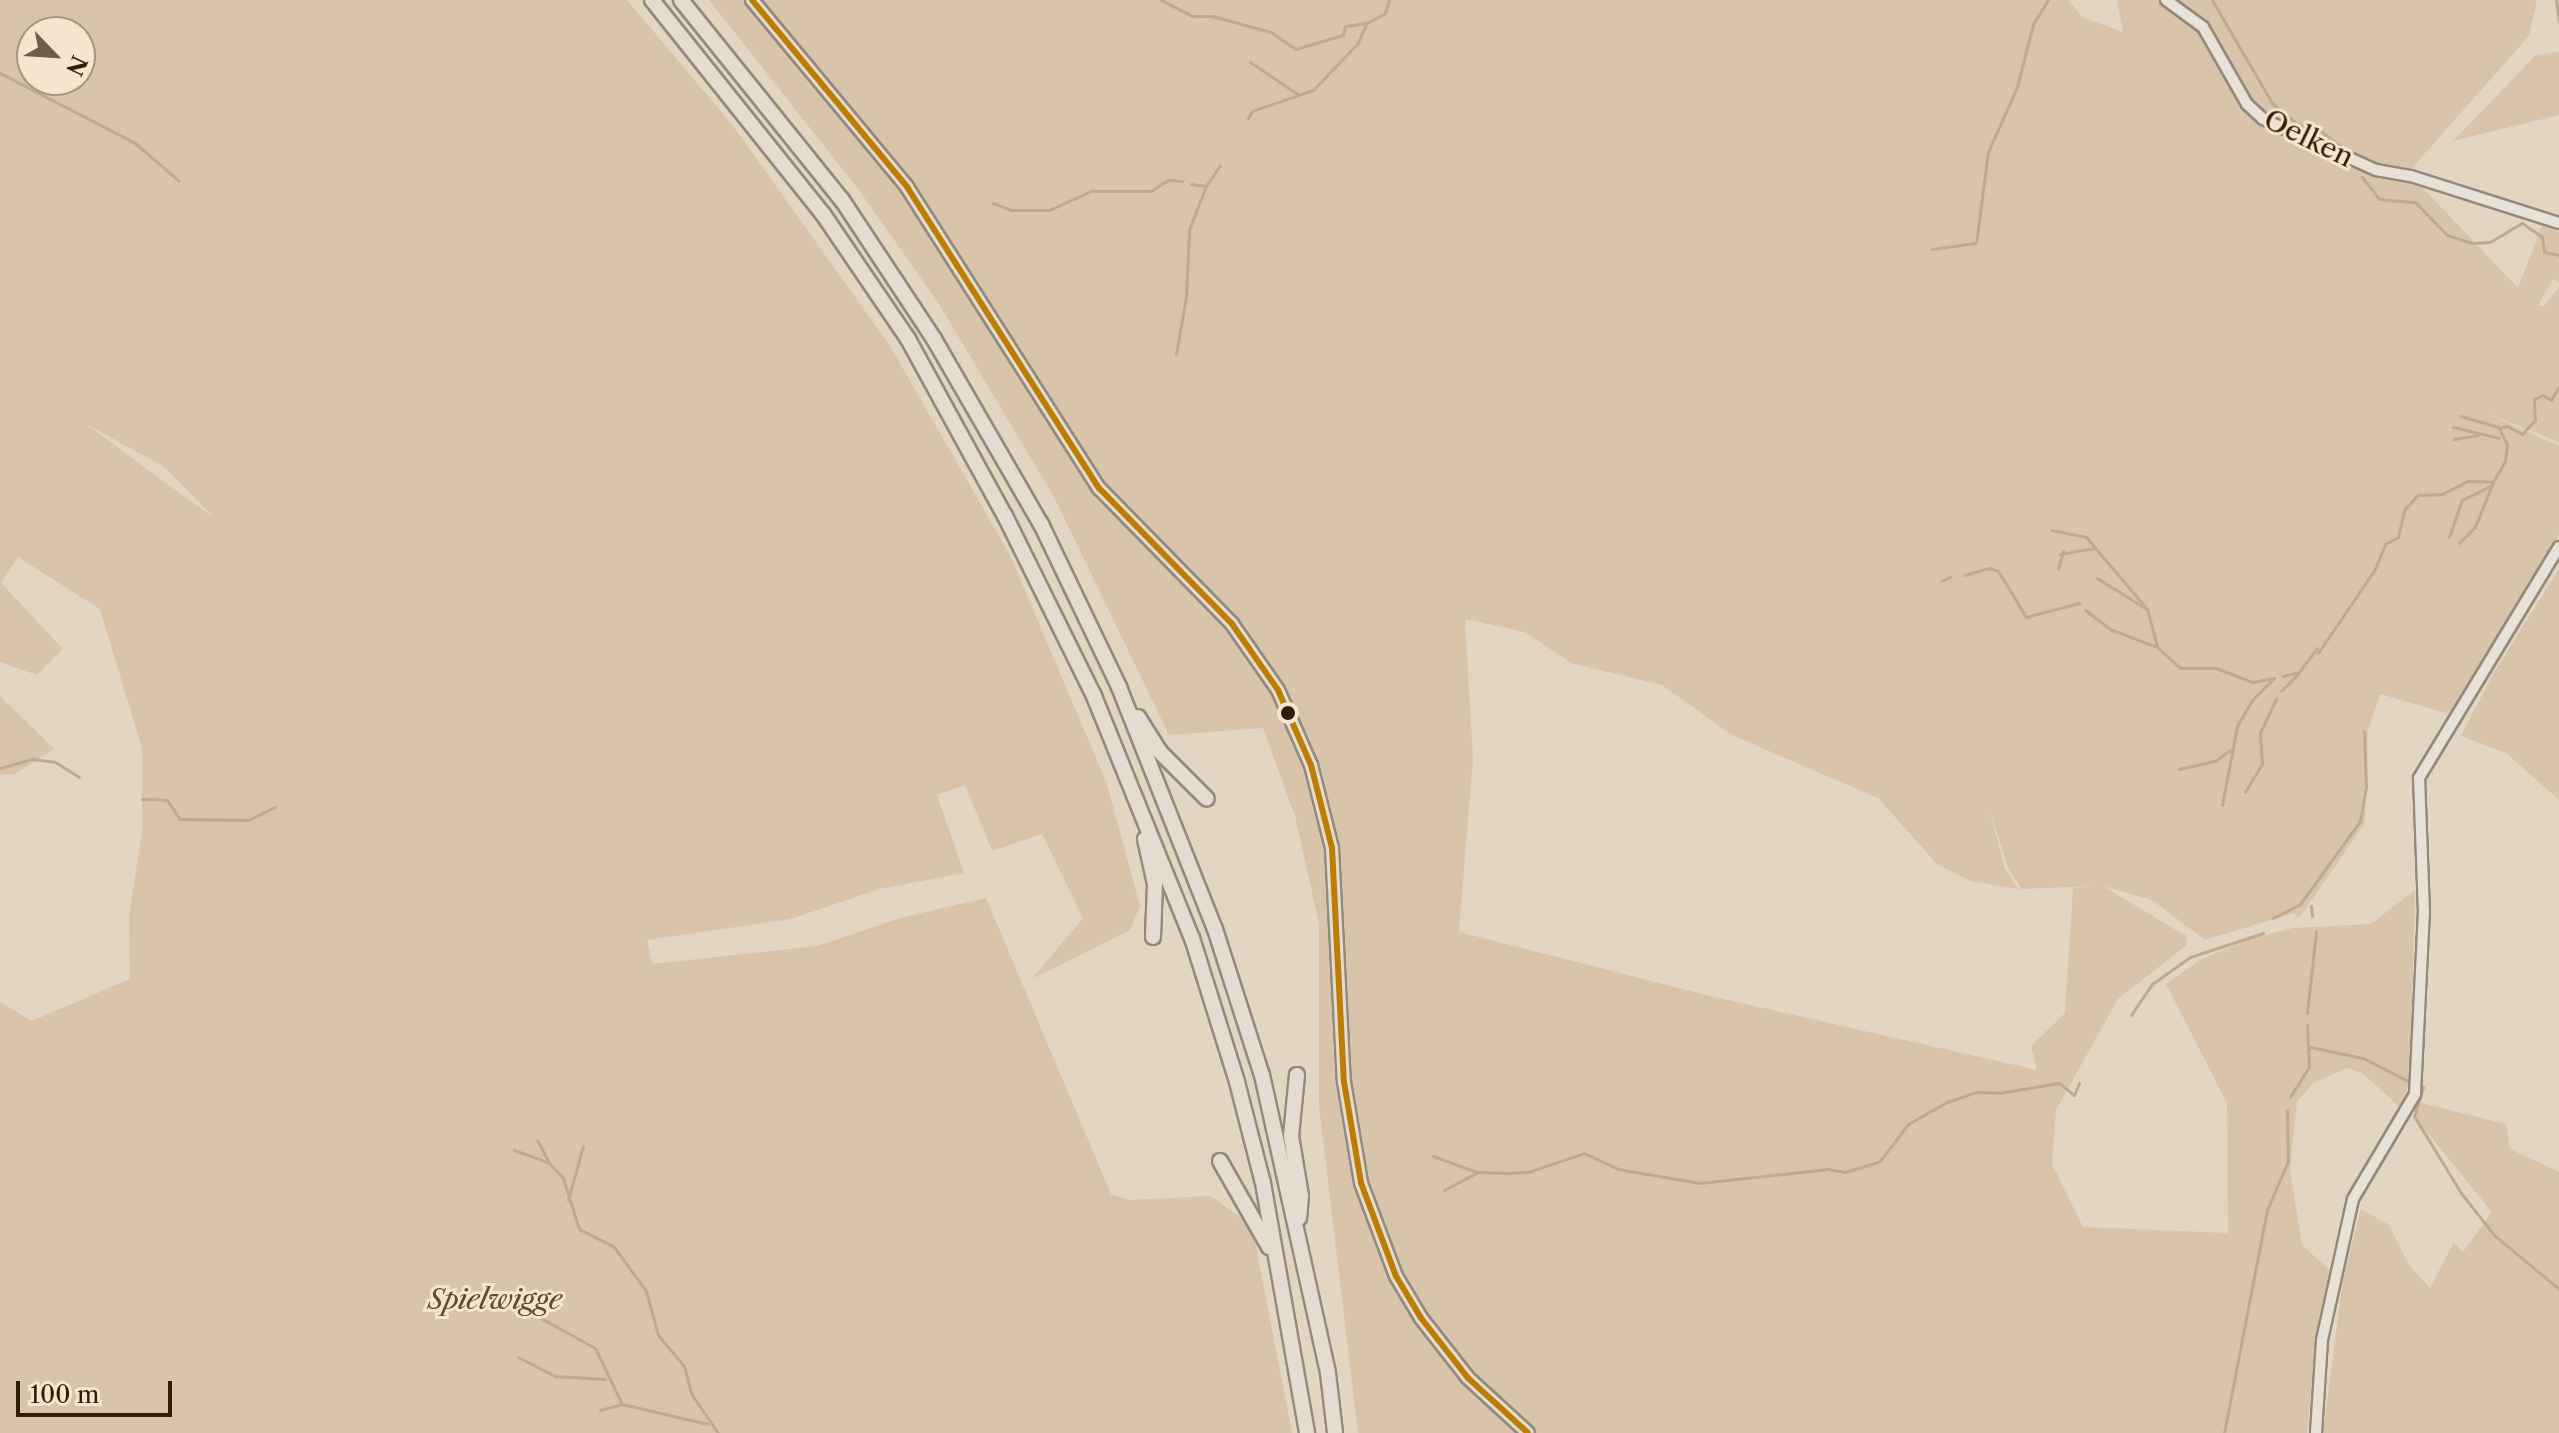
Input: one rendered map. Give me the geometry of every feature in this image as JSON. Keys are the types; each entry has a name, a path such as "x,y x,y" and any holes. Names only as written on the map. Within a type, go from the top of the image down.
{"highway":[{"path":"652,0 823,214 908,339 1005,516 1132,784 1192,938 1237,1082 1283,1283 1307,1433"},
{"path":"681,0 842,200 934,339 1041,524 1119,687 1219,944 1262,1075 1298,1231 1335,1433"},
{"path":"1119,687 1160,752 1207,799"},
{"path":"1132,784 1155,884 1153,937"},
{"path":"1297,1075 1291,1136 1301,1196 1298,1231"},
{"path":"1220,1161 1263,1231 1283,1283"}],"main road":[{"path":"752,0 907,187 1099,488 1232,624 1278,690 1311,765 1332,848 1344,1082 1365,1197 1396,1276 1421,1318 1468,1378 1528,1433"}],"street":[{"name":"Oelken","path":"2166,0 2203,27 2256,114 2376,170 2411,176 2559,223"},
{"path":"2316,1433 2322,1340 2353,1199 2415,1094 2424,913 2419,778 2559,547"}],"green space":[{"name":"Spielwigge","path":"0,0 627,0 734,127 890,346 1010,555 1107,784 1140,906 1130,930 1032,979 1083,918 1042,834 992,851 965,785 937,795 964,873 879,889 791,919 647,940 652,964 817,946 900,918 986,898 1111,1194 1130,1200 1211,1196 1252,1226 1292,1433 0,1433 0,1002 32,1021 130,979 129,916 142,833 142,748 100,609 18,557 1,583 63,649 37,675 0,662","holes":["86,424 163,466 211,516"]},
{"path":"709,0 2068,0 2082,17 2123,32 2117,0 2158,0 2202,30 2253,118 2375,173 2421,186 2518,288 2542,226 2559,232 2559,283 2553,279 2538,306 2544,306 2559,287 2559,442 2486,413 2559,446 2559,534 2450,714 2380,694 2368,731 2365,823 2299,918 2294,913 2205,940 2152,900 2103,886 2186,936 2187,945 2118,999 2056,1110 2052,1164 2083,1227 2228,1233 2227,1103 2166,984 2200,960 2252,938 2293,928 2371,924 2415,890 2410,1077 2402,1109 2362,1073 2347,1068 2313,1083 2297,1102 2290,1170 2302,1245 2331,1271 2317,1331 2307,1433 1358,1433 1319,1106 1319,924 1295,816 1263,728 1169,735 1054,497 939,304 859,190","holes":["1465,619 1525,632 1571,663 1662,685 1732,735 1878,798 1937,864 1970,881 2018,889 2005,869 1989,808 2008,868 2022,889 2094,886 2073,888 2065,1013 2031,1046 2037,1070 1710,996 1459,932 1473,759"]},
{"path":"2171,0 2537,0 2529,36 2412,168 2392,173 2264,117 2249,103 2206,24"},
{"path":"2559,52 2559,115 2453,141 2536,55"},
{"path":"2559,569 2559,800 2506,753 2461,736 2493,674"},
{"path":"0,696 54,749 15,774 0,775"},
{"path":"2418,1102 2506,1124 2510,1149 2559,1172 2559,1433 2323,1433 2343,1279 2361,1209 2389,1225 2409,1265 2430,1288 2454,1242 2463,1252 2492,1212 2414,1116"}],"waterway":[{"path":"1161,0 1193,16 1212,16 1271,32 1295,49 1343,35 1345,26 1367,23"},
{"path":"1248,118 1252,111 1313,90 1357,44 1367,23 1385,13 1389,0"},
{"path":"1932,249 1976,243 1988,152 2017,87 2033,24 2048,0"},
{"path":"2212,0 2272,103 2297,124 2318,129 2351,154"},
{"path":"2556,0 2559,22"},
{"path":"1250,62 1299,95"},
{"path":"0,73 135,143 179,181"},
{"path":"1191,184 1206,186 1220,165"},
{"path":"2362,177 2379,199 2415,202 2447,235 2472,243 2490,242 2522,223 2542,237 2544,252 2559,255"},
{"path":"993,203 1011,210 1049,210 1091,191 1151,191 1168,180 1182,181"},
{"path":"1176,354 1186,297 1189,230 1206,186"},
{"path":"2318,653 2375,569 2385,544 2398,537 2404,510 2418,495 2442,494 2468,481 2493,482 2505,461 2507,445 2499,428 2507,426 2522,434 2535,420 2534,399 2543,395 2551,400 2559,386"},
{"path":"2460,416 2498,427"},
{"path":"2453,427 2499,438"},
{"path":"2454,439 2478,435"},
{"path":"2459,543 2475,527 2493,482"},
{"path":"2449,537 2462,500 2491,486"},
{"path":"2051,530 2086,537 2147,609 2157,646"},
{"path":"2060,554 2094,548"},
{"path":"2058,569 2063,551"},
{"path":"1964,575 1989,568 1998,571 2026,617 2079,603"},
{"path":"1941,581 1950,577"},
{"path":"2097,578 2145,608"},
{"path":"2085,610 2112,630 2157,647 2180,668 2216,668 2253,682 2274,678"},
{"path":"2283,676 2299,672 2317,648"},
{"path":"2281,691 2298,674"},
{"path":"2222,805 2237,726 2252,700 2274,678"},
{"path":"2245,792 2262,764 2260,733 2276,698"},
{"path":"2273,918 2300,904 2360,821 2366,787 2364,731"},
{"path":"2179,769 2215,761 2230,750"},
{"path":"0,768 32,759 55,762 79,777"},
{"path":"142,799 167,800 180,819 248,820 275,807"},
{"path":"2311,906 2312,916"},
{"path":"2307,1013 2316,931"},
{"path":"2131,1015 2152,984 2190,957 2263,933"},
{"path":"2290,1097 2309,1067 2307,1025"},
{"path":"2310,1047 2363,1058 2410,1082"},
{"path":"1433,1156 1477,1172 1506,1173 1528,1172 1584,1153 1618,1169 1700,1183 1828,1169 1845,1172 1880,1161 1908,1124 1947,1102 1976,1092 1999,1093 2059,1083 2074,1095 2079,1083"},
{"path":"2423,1087 2414,1116 2461,1193 2494,1235 2559,1289"},
{"path":"2224,1433 2267,1210 2288,1161 2287,1110"},
{"path":"537,1140 549,1163"},
{"path":"568,1200 583,1146"},
{"path":"514,1150 549,1163 563,1178 579,1229 614,1247 646,1291 658,1335 684,1366 692,1395 718,1433"},
{"path":"1444,1190 1476,1173"},
{"path":"520,1312 539,1317 595,1348 622,1404 708,1424"},
{"path":"518,1357 555,1376 605,1379"},
{"path":"600,1410 622,1404"}],"transit line":[{"path":"752,0 907,187 1099,488 1232,624 1278,690 1311,765 1332,848 1344,1082 1361,1183 1396,1276 1421,1318 1468,1378 1528,1433"}]}
